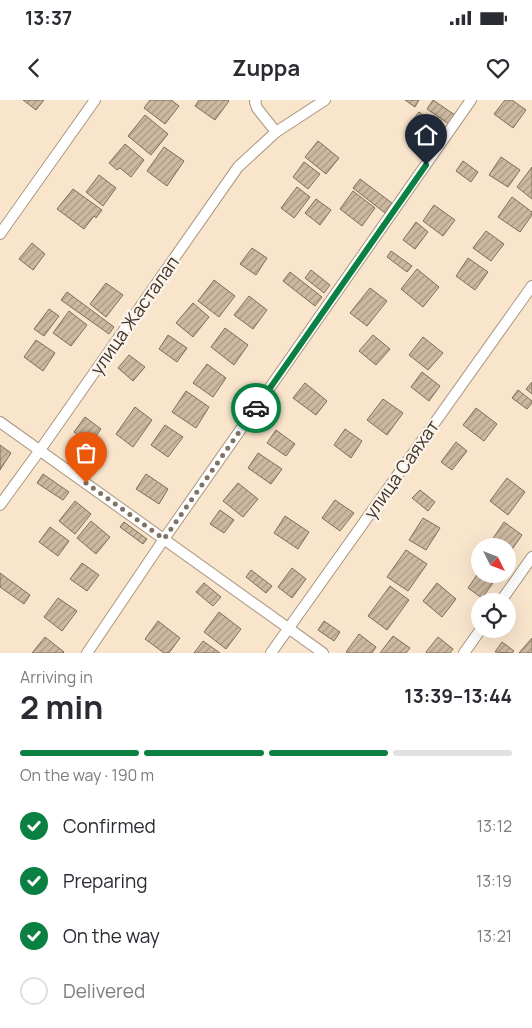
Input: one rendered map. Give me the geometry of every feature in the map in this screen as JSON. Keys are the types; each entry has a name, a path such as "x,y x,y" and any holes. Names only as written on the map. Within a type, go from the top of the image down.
{"street":[{"path":"0,234 95,100"},
{"path":"256,100 257,108 276,132"},
{"name":"улица Жасталап","path":"0,505 238,168 276,132 325,100"},
{"path":"87,653 164,539 471,100"},
{"name":"улица Саяхат","path":"271,653 532,286"},
{"path":"0,422 323,653"},
{"path":"506,593 532,557"},
{"path":"464,653 475,638"}],"building":[{"path":"23,100 44,100 36,110"},
{"path":"150,100 171,100 179,106 165,124 144,108"},
{"path":"199,100 229,101 215,120 195,106"},
{"path":"405,100 419,100 415,107"},
{"path":"433,100 455,115 449,124 427,109"},
{"path":"505,100 512,100 526,110 513,128 494,114"},
{"path":"419,112 441,129 435,137 413,120"},
{"path":"145,115 168,134 151,155 128,136"},
{"path":"318,141 339,158 326,174 305,157"},
{"path":"125,144 144,160 131,177 120,168 117,170 109,163"},
{"path":"164,147 184,161 167,186 147,171"},
{"path":"501,157 520,170 508,187 489,175"},
{"path":"463,161 478,172 471,182 456,171"},
{"path":"304,162 320,174 308,189 293,177"},
{"path":"532,167 532,199 517,187"},
{"path":"99,175 116,188 103,206 86,192"},
{"path":"360,179 392,203 385,213 353,188"},
{"path":"297,187 310,197 294,218 281,208"},
{"path":"73,189 102,210 96,218 94,216 84,229 57,209"},
{"path":"353,191 375,208 362,226 340,209"},
{"path":"512,197 532,212 532,215 520,232 498,217"},
{"path":"316,199 331,210 320,225 305,213"},
{"path":"434,205 455,220 443,236 423,221"},
{"path":"416,222 428,232 415,249 403,240"},
{"path":"486,231 504,244 491,261 473,248"},
{"path":"32,243 45,254 33,270 19,259"},
{"path":"252,248 267,258 256,275 240,264"},
{"path":"391,251 412,266 407,272 387,257"},
{"path":"468,258 488,272 475,290 456,276"},
{"path":"417,269 439,287 423,307 401,289"},
{"path":"311,270 330,285 324,293 305,278"},
{"path":"290,272 322,297 315,306 283,281"},
{"path":"214,280 235,296 219,317 198,301"},
{"path":"106,283 123,295 106,317 90,304"},
{"path":"370,288 387,301 367,326 350,313"},
{"path":"67,292 114,327 109,334 61,300"},
{"path":"249,296 267,310 253,329 234,315"},
{"path":"193,303 209,317 193,337 176,323"},
{"path":"49,309 59,316 44,336 34,329"},
{"path":"69,311 87,325 71,346 53,333"},
{"path":"225,328 248,345 234,365 211,347"},
{"path":"168,335 187,348 177,362 159,349"},
{"path":"373,335 390,349 376,365 359,351"},
{"path":"423,337 443,353 428,370 409,355"},
{"path":"36,340 55,353 43,371 24,357"},
{"path":"129,355 145,367 133,381 118,368"},
{"path":"207,364 226,378 213,397 193,383"},
{"path":"422,372 440,386 429,401 411,387"},
{"path":"532,382 532,394 526,389"},
{"path":"305,383 327,401 316,415 293,398"},
{"path":"518,390 532,401 527,409 512,398"},
{"path":"186,391 209,407 196,428 172,412"},
{"path":"383,399 403,413 387,435 367,420"},
{"path":"135,407 152,420 133,447 116,434"},
{"path":"476,408 497,424 484,441 463,425"},
{"path":"85,417 101,429 90,444 74,432"},
{"path":"165,425 183,437 168,457 151,445"},
{"path":"345,429 362,441 351,458 334,445"},
{"path":"276,430 295,444 286,456 267,443"},
{"path":"456,442 467,451 452,470 441,462"},
{"path":"0,445 11,453 0,470"},
{"path":"258,453 282,469 271,484 248,468"},
{"path":"43,474 69,492 63,500 37,483"},
{"path":"146,474 168,489 159,504 136,489"},
{"path":"507,478 525,492 508,515 490,501"},
{"path":"238,483 258,499 243,517 223,501"},
{"path":"420,490 435,502 428,511 412,498"},
{"path":"335,500 354,513 340,531 322,518"},
{"path":"75,501 91,514 75,534 59,521"},
{"path":"220,510 234,520 224,533 210,524"},
{"path":"285,516 309,532 298,549 274,533"},
{"path":"423,518 440,528 426,550 409,540"},
{"path":"91,521 110,537 96,554 77,538"},
{"path":"124,522 147,539 143,544 120,527"},
{"path":"504,522 522,535 516,544 516,538 493,538"},
{"path":"50,527 69,541 58,556 39,542"},
{"path":"406,550 427,564 408,591 387,577"},
{"path":"82,563 99,575 87,591 70,579"},
{"path":"292,568 306,579 292,598 278,587"},
{"path":"251,570 272,586 266,593 246,577"},
{"path":"0,573 30,595 24,604 0,587"},
{"path":"204,583 221,597 213,606 196,592"},
{"path":"437,583 456,599 442,617 423,601"},
{"path":"471,583 493,583 486,593 475,593 468,588"},
{"path":"390,586 409,600 387,630 368,616"},
{"path":"58,598 77,611 62,631 44,617"},
{"path":"219,612 241,629 226,649 204,632"},
{"path":"158,621 180,638 169,653 164,653 145,639"},
{"path":"324,621 340,632 334,641 318,630"},
{"path":"359,634 376,647 372,653 346,652"},
{"path":"393,636 410,648 406,653 380,653"},
{"path":"45,637 64,652 32,653"},
{"path":"438,637 453,649 450,653 426,652"},
{"path":"532,638 532,653 519,653"},
{"path":"203,641 220,653 194,653"},
{"path":"502,642 514,651 512,653 495,652"}],"way so far":[{"path":"86,483 164,539 256,408"}],"route":[{"path":"256,408 426,165"}]}
